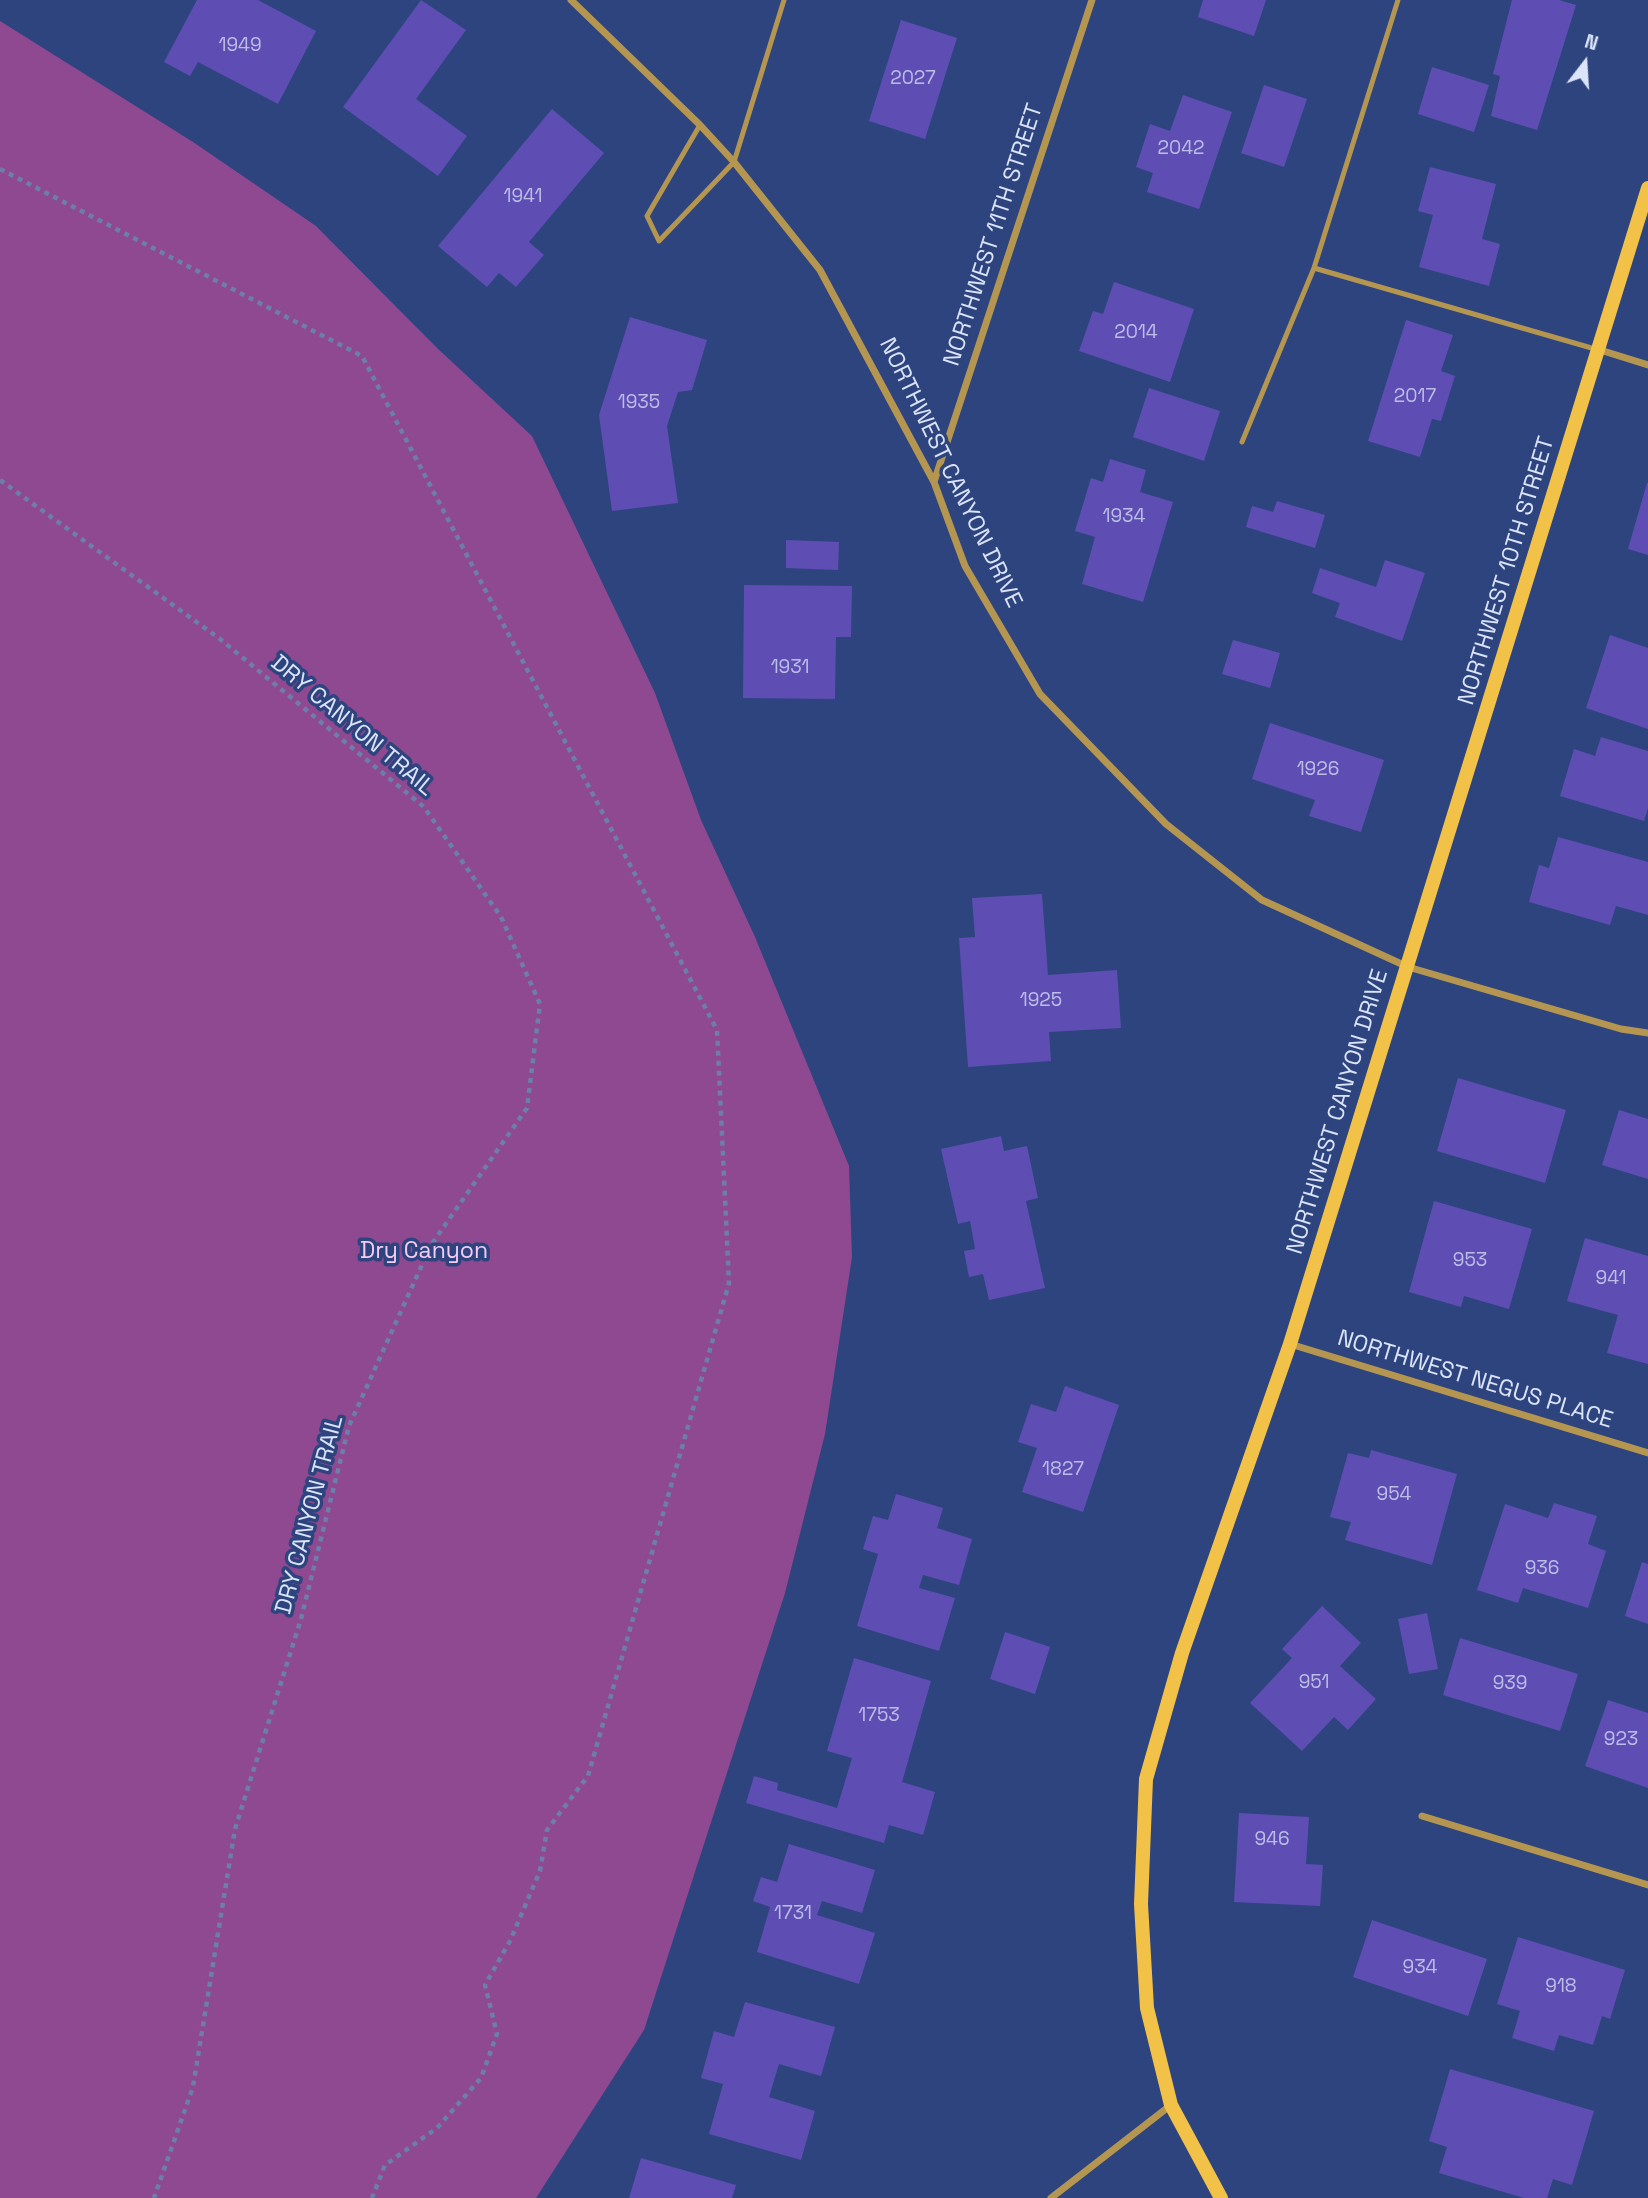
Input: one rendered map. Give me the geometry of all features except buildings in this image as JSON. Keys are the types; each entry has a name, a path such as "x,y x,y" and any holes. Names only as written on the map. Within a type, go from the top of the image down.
{"street":[{"name":"NORTHWEST CANYON DRIVE","path":"571,0 700,125 734,162 820,270 934,482 965,566 1040,694 1166,824 1262,900 1408,967 1290,1344 1182,1653 1146,1779 1141,1904 1147,2008 1171,2105 1221,2198"},
{"name":"NORTHWEST 11TH STREET","path":"934,482 1092,0"},
{"name":"NORTHWEST 10TH STREET","path":"1408,967 1648,188"},
{"path":"1600,350 1648,365"},
{"path":"1408,967 1621,1028 1648,1032"},
{"name":"NORTHWEST NEGUS PLACE","path":"1290,1344 1648,1453"},
{"path":"1422,1816 1648,1885"},
{"path":"1051,2198 1171,2105"}],"lane":[{"path":"700,125 647,216 659,241 734,162 784,0"},
{"path":"1242,442 1314,268 1398,0"},
{"path":"1314,268 1600,350"}],"path":[{"path":"0,169 362,356 718,1030 729,1283 588,1776 547,1830 540,1871 510,1941 485,1985 498,2034 481,2078 437,2128 385,2165 372,2198"},
{"name":"DRY CANYON TRAIL","path":"0,480 220,639 424,807 502,918 540,1004 527,1108 432,1245 349,1426 301,1619 235,1829 193,2087 154,2198"}],"green space":[{"name":"Dry Canyon","path":"0,21 193,142 316,226 437,348 532,436 655,693 701,820 755,937 849,1166 852,1257 825,1434 785,1593 644,2030 536,2198 0,2198"}]}
